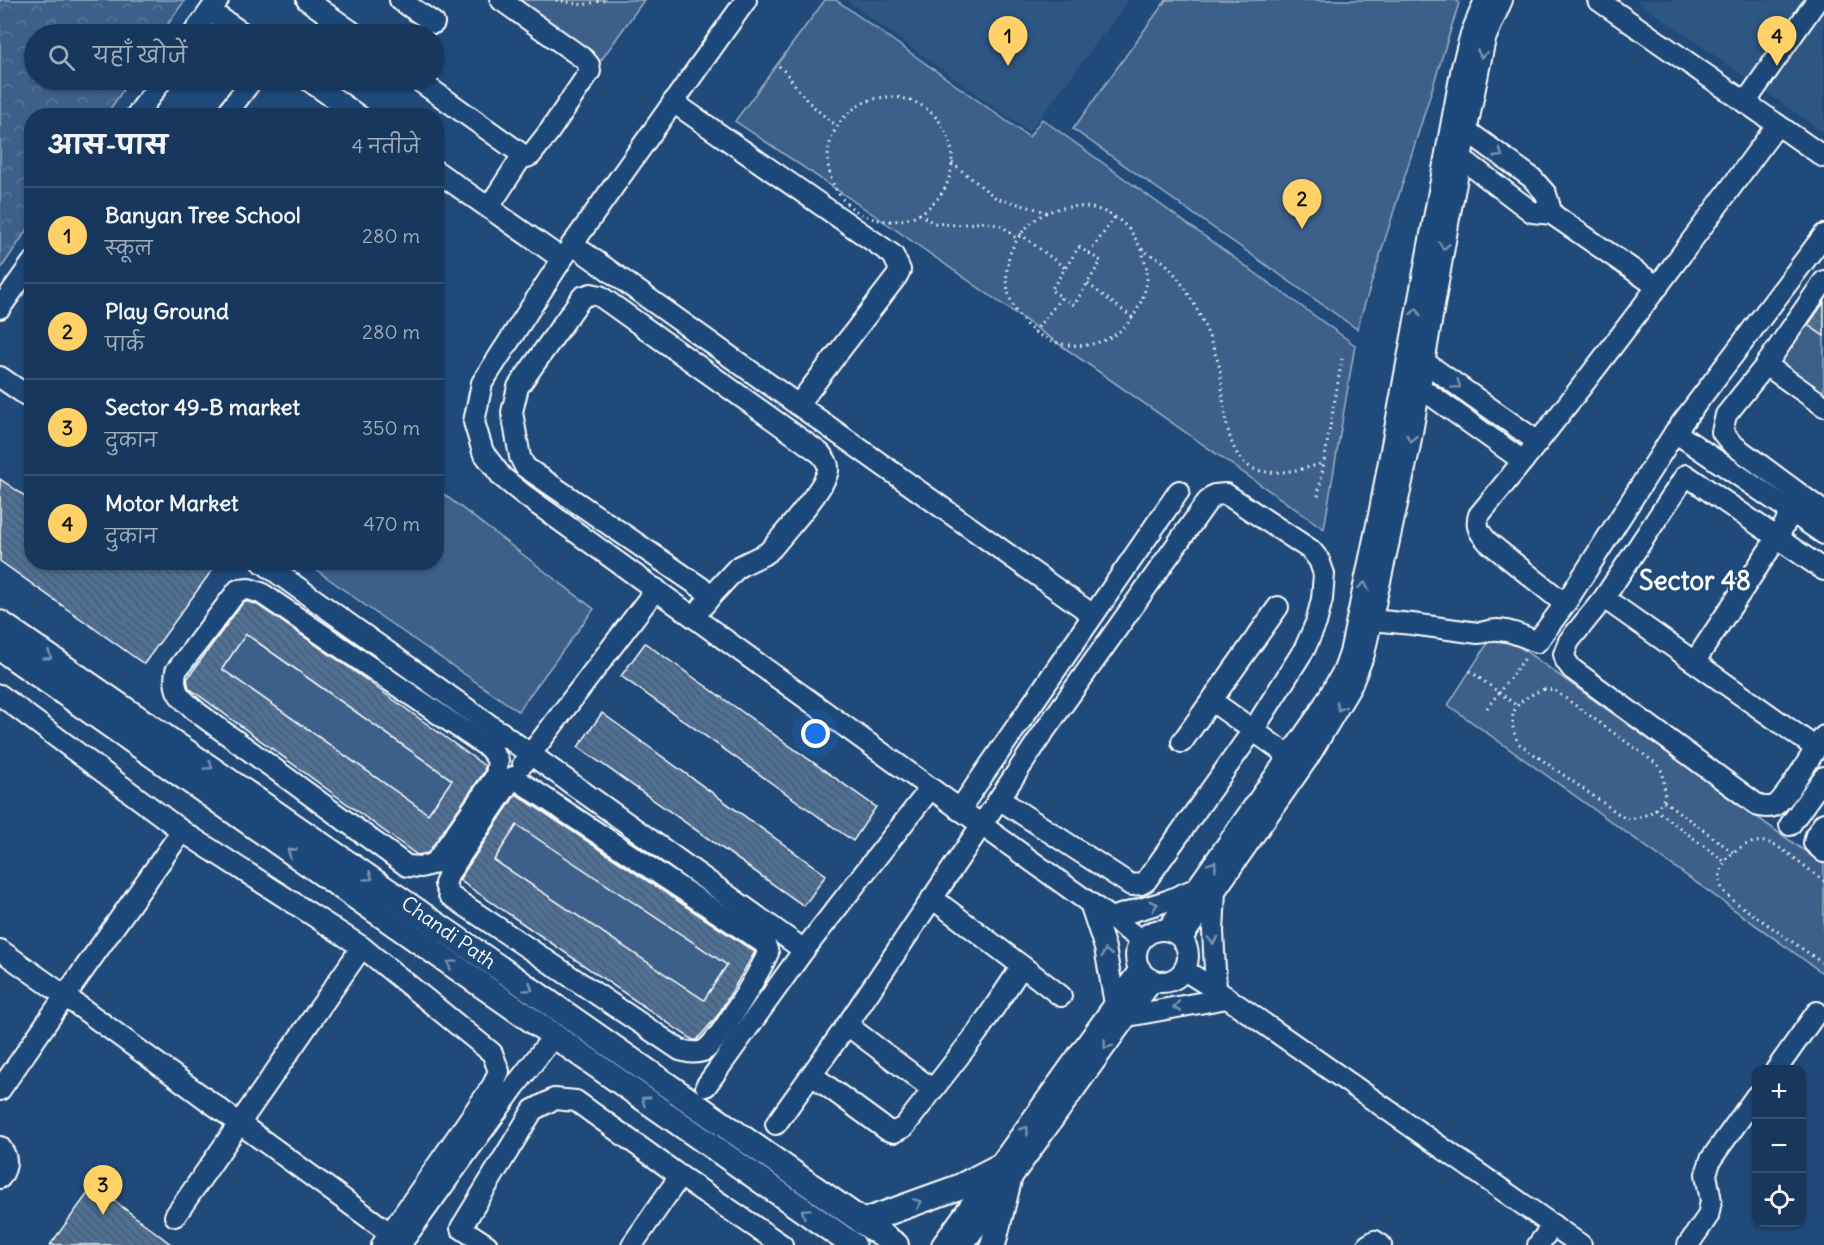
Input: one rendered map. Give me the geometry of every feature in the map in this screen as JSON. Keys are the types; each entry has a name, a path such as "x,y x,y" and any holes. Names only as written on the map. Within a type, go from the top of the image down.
{"main road":[{"name":"Chandi Path","path":"0,623 505,971 896,1245"},
{"name":"Chandi Path","path":"0,648 853,1245"},
{"path":"862,1222 959,1187 1010,1165"},
{"path":"993,1245 1010,1165"}],"street":[{"path":"307,0 341,24"},
{"path":"400,0 434,23"},
{"path":"432,90 527,157 549,132 590,70 589,65 584,59 501,0"},
{"path":"746,0 567,251 482,383 474,422 483,453 502,477 958,810 983,825 1141,940"},
{"path":"1174,934 1308,758 1335,716 1365,654 1365,619 1379,515 1412,382 1459,125 1468,45 1485,0"},
{"path":"1459,125 1485,39 1502,0"},
{"path":"1598,0 1824,157"},
{"path":"1745,103 1817,0"},
{"path":"201,24 214,5 234,24"},
{"path":"142,108 155,90"},
{"path":"236,108 246,90"},
{"path":"322,90 347,108"},
{"path":"673,102 893,255 898,263 900,270 897,276 798,405"},
{"path":"1459,125 1532,178 1546,194 1552,213"},
{"path":"1565,604 1488,542 1478,531 1479,515 1658,287 1777,125"},
{"path":"1454,153 1532,212 1552,213 1658,287"},
{"path":"489,207 523,155"},
{"path":"444,176 489,207 567,251 607,269 1094,615"},
{"path":"1365,619 1478,633 1486,633 1494,629 1537,642 1565,604 1676,432 1824,235"},
{"path":"591,294 607,269"},
{"path":"0,308 24,274"},
{"path":"1824,281 1766,365 1726,415 1722,432 1732,444 1824,512"},
{"path":"694,617 738,567 767,553 773,547 807,506 825,477 828,469 826,460 820,453 600,296 591,294 582,297 518,387 512,412 520,457 525,467 712,595"},
{"path":"1416,357 1538,442"},
{"path":"1766,365 1824,406"},
{"path":"0,377 24,394"},
{"path":"1412,382 1523,461"},
{"path":"1676,432 1824,534"},
{"path":"1604,598 1695,661 1820,742 1785,795 1775,806 1765,808 1572,669 1564,654 1566,645 1604,598 1686,475 1824,570"},
{"path":"958,810 1179,491"},
{"path":"776,1124 847,1025 999,799 1114,632 1207,502 1214,495 1226,494 1311,550 1319,560 1324,574 1322,599 1316,623 1305,648 1254,729 1141,884 1131,885 1121,880 999,799"},
{"path":"1695,661 1777,538 1792,511"},
{"path":"249,589 261,570"},
{"path":"273,570 804,950"},
{"path":"249,589 261,593 489,748 498,760 496,776 435,863 421,867 407,866 198,713 177,694 174,684 176,671 238,590 249,589"},
{"path":"513,777 765,944 768,953 756,977 716,1038 705,1050 694,1053 680,1050 449,895 445,884 448,873 513,777 656,590"},
{"path":"1182,742 1278,607"},
{"path":"1221,994 1206,890 1289,756 1318,715 1344,670 1365,619"},
{"path":"1212,701 1289,756"},
{"path":"4,705 182,831 362,947 492,1053 499,1071 492,1085 394,1241"},
{"path":"489,748 501,732"},
{"path":"1790,825 1824,777"},
{"path":"706,1086 804,950 930,789"},
{"path":"1824,823 1814,843 1824,852"},
{"path":"0,1090 182,831"},
{"path":"1110,918 1206,890"},
{"path":"932,898 1061,996"},
{"path":"1090,903 1106,948 1121,1010"},
{"path":"1159,929 1174,934 1189,954 1184,970 1170,981 1147,975 1136,961 1136,953 1141,940 1150,932 1159,929"},
{"path":"175,1216 238,1122 362,947"},
{"path":"0,950 238,1122 394,1241"},
{"path":"812,1075 887,1130 894,1132 903,1127 976,1033 1022,966"},
{"path":"1184,970 1581,1245"},
{"path":"942,1245 1010,1165 1147,975"},
{"path":"1121,1010 1221,994"},
{"path":"1780,1065 1817,1012"},
{"path":"847,1025 932,1089"},
{"path":"394,1241 553,1036"},
{"path":"487,1245 461,1228 533,1110 554,1099 576,1101 680,1176 782,1245"},
{"path":"1688,1245 1708,1216 1711,1201 1706,1174 1711,1159 1752,1102"},
{"path":"0,1147 4,1152 6,1163 0,1178"},
{"path":"963,1245 1010,1165"},
{"path":"632,1245 680,1176"},
{"path":"1538,1245 1553,1225"},
{"path":"1368,1245 1375,1241 1381,1245"}],"path":[{"path":"556,0 583,5 604,0"},
{"path":"780,66 791,77 803,96 837,126"},
{"path":"898,96 916,102 933,113 945,129 951,148 952,163 946,186 935,202 919,214 896,221 883,221 864,216 848,205 836,189 829,171 828,151 833,132 844,116 859,104 878,97 898,96"},
{"path":"952,163 996,198 1047,212"},
{"path":"1075,206 1096,208 1115,217 1131,231 1142,249 1147,272 1145,295 1133,318 1119,333 1098,344 1075,347 1053,343 1034,332 1017,314 1008,294 1006,273 1010,252 1017,238 1035,219 1054,209 1075,206"},
{"path":"919,214 934,224 956,225 984,222 1002,226 1017,238"},
{"path":"1089,254 1115,217"},
{"path":"1020,234 1065,268"},
{"path":"1079,247 1101,261 1074,305 1051,290 1065,268 1079,247"},
{"path":"1142,249 1165,263 1186,290 1206,327 1220,366 1232,447 1242,460 1255,470 1273,472 1300,470 1324,463"},
{"path":"1088,284 1133,318"},
{"path":"1034,332 1062,297"},
{"path":"1318,496 1342,359"},
{"path":"1487,708 1537,642"},
{"path":"1470,671 1516,705"},
{"path":"1544,689 1554,690 1658,764 1664,773 1664,801 1639,818 1626,819 1518,743 1512,730 1512,716 1516,705 1528,696 1544,689"},
{"path":"1664,801 1732,852"},
{"path":"1655,809 1725,862"},
{"path":"1824,881 1771,843 1758,842 1732,852 1725,862 1721,879 1722,889 1731,899 1824,964"}],"shaded area":[{"path":"846,0 1129,0 1029,132"},
{"path":"1636,0 1824,0 1824,133"}],"green space":[{"path":"0,0 185,0 168,24 24,24 24,90 123,90 111,108 24,108 24,234 0,270"},
{"path":"505,0 644,0 597,66"},
{"path":"825,0 836,0 1029,137 1042,119 1355,345 1324,529 883,221 735,121"},
{"path":"1166,0 1456,0 1459,3 1357,329 1073,129"},
{"path":"1802,320 1824,335 1824,395 1776,362"},
{"path":"444,494 594,609 518,711 317,570 444,570"},
{"path":"1496,630 1824,865 1824,974 1448,705"},
{"path":"246,634 452,780 428,814 222,669"},
{"path":"517,825 727,965 704,1000 494,860"}],"building":[{"path":"1824,302 1824,336 1808,325"},
{"path":"0,479 24,496 24,570 212,570 144,664 0,561"},
{"path":"244,601 256,604 351,669 485,766 484,772 428,853 417,855 189,688 187,679","holes":["246,634 452,780 428,814 222,669"]},
{"path":"645,643 876,807 853,841 621,676"},
{"path":"602,713 826,875 804,906 578,747"},
{"path":"516,794 755,952 718,1015 697,1040 693,1040 459,880","holes":["517,825 727,965 704,1000 494,860"]},
{"path":"94,1185 172,1245 50,1245"}],"place":[{"name":"Banyan Tree School","path":"1008,66"},
{"name":"Motor Market","path":"1777,66"},
{"name":"Play Ground","path":"1302,229"},
{"name":"Sector 49-B market","path":"103,1215"}],"district":[{"name":"Sector 48","path":"1695,580"}]}
